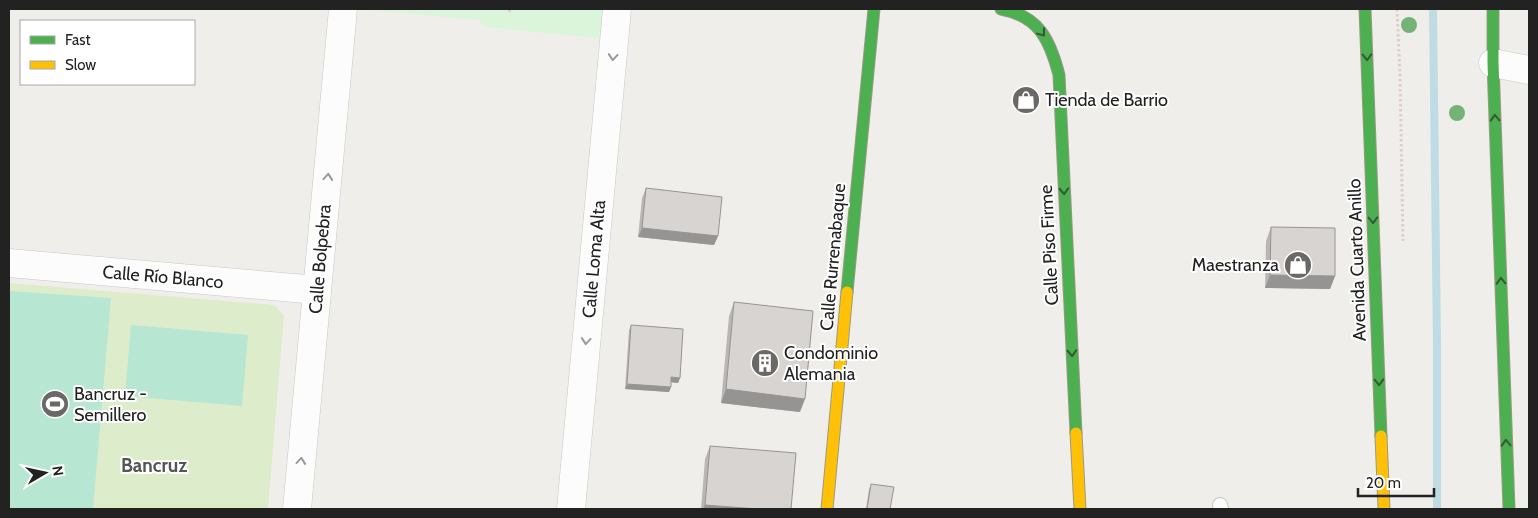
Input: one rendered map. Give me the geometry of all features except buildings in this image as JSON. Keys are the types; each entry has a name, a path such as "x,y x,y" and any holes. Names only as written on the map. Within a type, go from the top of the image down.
{"main road":[{"name":"Calle Rurrenabaque","path":"827,509 874,9"},
{"name":"Calle Piso Firme","path":"1001,9 1021,14 1040,28 1052,48 1059,75 1080,509"},
{"name":"Avenida Cuarto Anillo","path":"1365,9 1384,509"},
{"path":"1493,9 1493,62 1509,509"}],"street":[{"name":"Calle Bolpebra","path":"297,509 343,9"},
{"name":"Calle Loma Alta","path":"571,509 617,9"},
{"path":"1493,62 1529,70"},
{"name":"Calle Río Blanco","path":"9,263 317,290"}],"green space":[{"path":"359,9 610,9 607,39 484,27 479,20"},
{"path":"9,283 274,305 284,315 268,509 9,509"},
{"name":"Bancruz - Semillero","path":"9,291 111,298 93,509 9,509"},
{"path":"131,325 248,335 242,406 125,396"}],"waterway":[{"path":"1433,9 1437,509"}],"traffic: fast":[{"path":"847,292 874,9"},
{"path":"1001,9 1014,12 1034,24 1047,41 1059,75 1076,433"},
{"path":"1365,9 1381,436"},
{"path":"1493,9 1493,63 1509,509"}],"traffic: slow":[{"path":"827,509 847,292"},
{"path":"1076,433 1080,509"},
{"path":"1381,436 1384,509"}],"place":[{"name":"Tienda de Barrio","path":"1026,100"},
{"name":"Maestranza","path":"1298,265"},
{"name":"Condominio Alemania","path":"765,363"},
{"name":"Bancruz - Semillero","path":"55,404"}],"district":[{"name":"Bancruz","path":"154,465"}]}
